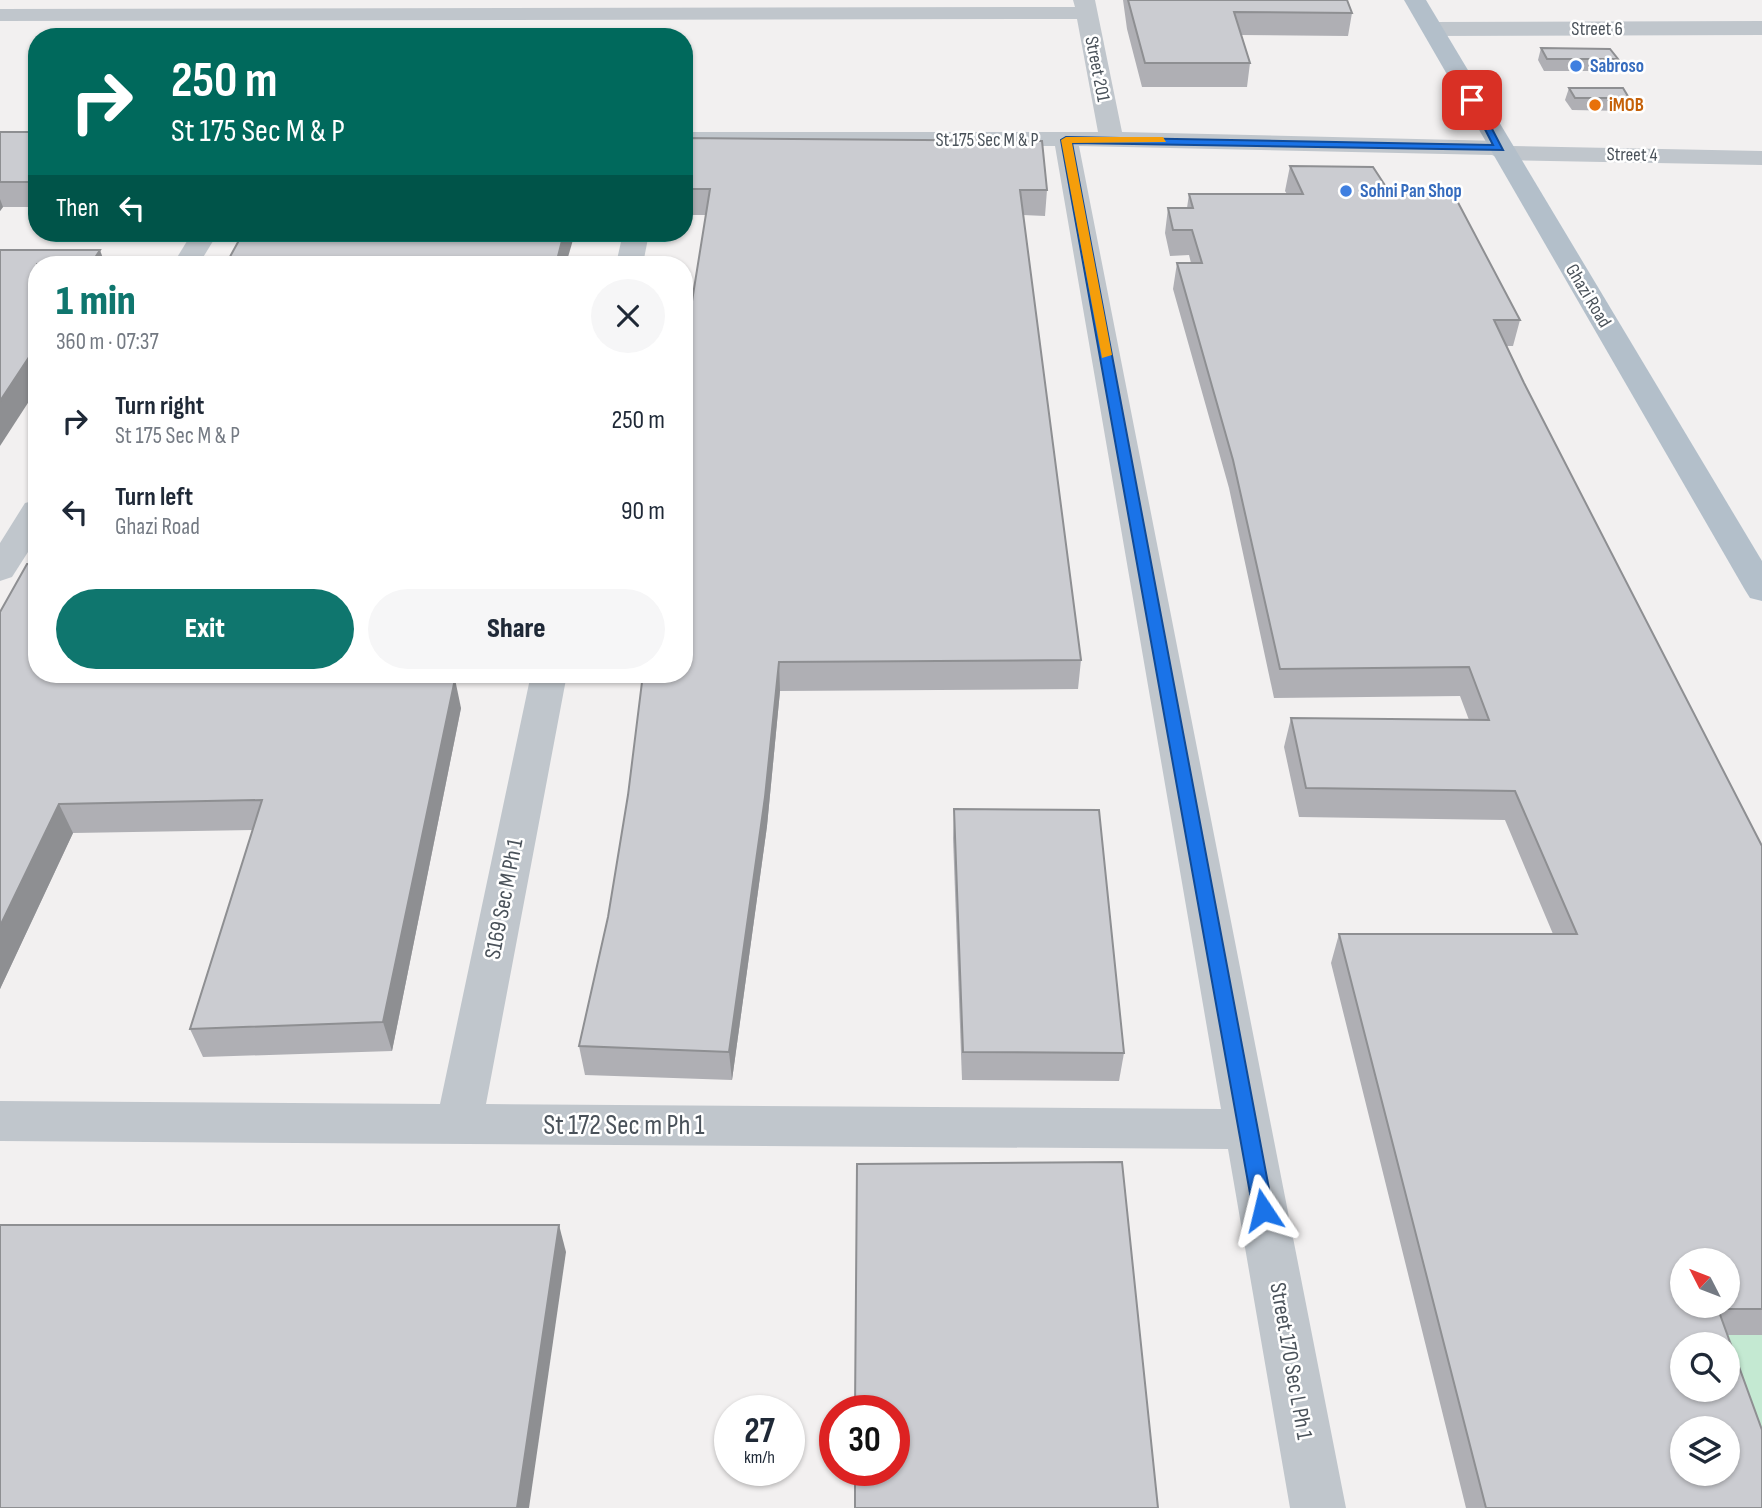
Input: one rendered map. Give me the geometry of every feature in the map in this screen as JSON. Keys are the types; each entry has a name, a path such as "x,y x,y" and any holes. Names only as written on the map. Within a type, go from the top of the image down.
{"main road":[{"name":"Ghazi Road","path":"1415,0 1762,590"}],"street":[{"path":"0,15 48,7 1085,6"},
{"name":"Street 201","path":"1085,6 1111,139"},
{"path":"233,28 247,7"},
{"name":"Street 6","path":"1432,29 1762,28"},
{"name":"St 175 Sec M & P","path":"693,139 1111,139 1501,150"},
{"name":"Street 170 Sec L Ph 1","path":"1066,140 1318,1508"},
{"name":"Street 4","path":"1501,150 1762,158"},
{"path":"0,570 28,525"},
{"name":"S169 Sec M Ph 1","path":"459,1124 547,683"},
{"name":"St 172 Sec m Ph 1","path":"0,1121 1248,1129"}],"green space":[{"path":"1740,1335 1762,1335 1762,1508 1740,1434 1740,1416 1735,1416 1731,1402 1740,1402"}],"building":[{"path":"1128,0 1347,0 1352,13 1234,12 1250,63 1145,63"},
{"path":"1541,48 1610,49 1618,59 1547,59"},
{"path":"1569,88 1623,88 1629,98 1575,98"},
{"path":"0,132 28,132 28,182 0,182"},
{"path":"693,138 1042,141 1047,190 1020,190 1081,660 779,662 765,797 729,1052 579,1046 608,917 628,795 642,683 693,683 693,295 710,189 693,189"},
{"path":"1290,166 1373,167 1390,193 1453,193 1520,320 1494,320 1762,846 1762,1309 1740,1309 1740,1248 1670,1248 1670,1318 1721,1318 1726,1332 1670,1332 1670,1402 1740,1402 1740,1370 1762,1430 1762,1508 1486,1508 1339,934 1577,934 1515,791 1306,788 1291,718 1489,720 1469,667 1280,669 1233,460 1177,263 1202,263 1192,230 1173,230 1168,208 1193,208 1189,194 1303,194"},
{"path":"238,242 562,242 558,256 230,256"},
{"path":"0,250 100,250 96,256 28,256 28,359 0,401"},
{"path":"28,564 28,683 454,683 383,1022 190,1029 262,800 59,804 0,926 0,612"},
{"path":"954,809 1099,810 1124,1053 963,1052"},
{"path":"1122,1162 1158,1508 855,1508 855,1486 910,1486 910,1395 855,1395 857,1164"},
{"path":"0,1225 559,1225 517,1508 0,1508"}],"slow traffic":[{"path":"1106,355 1066,140 1163,140"}],"place":[{"name":"Sabroso","path":"1576,66"},
{"name":"iMOB","path":"1595,105"},
{"name":"Sohni Pan Shop","path":"1346,191"}],"route":[{"path":"1263,1210 1066,140 1500,148 1472,100"}]}
